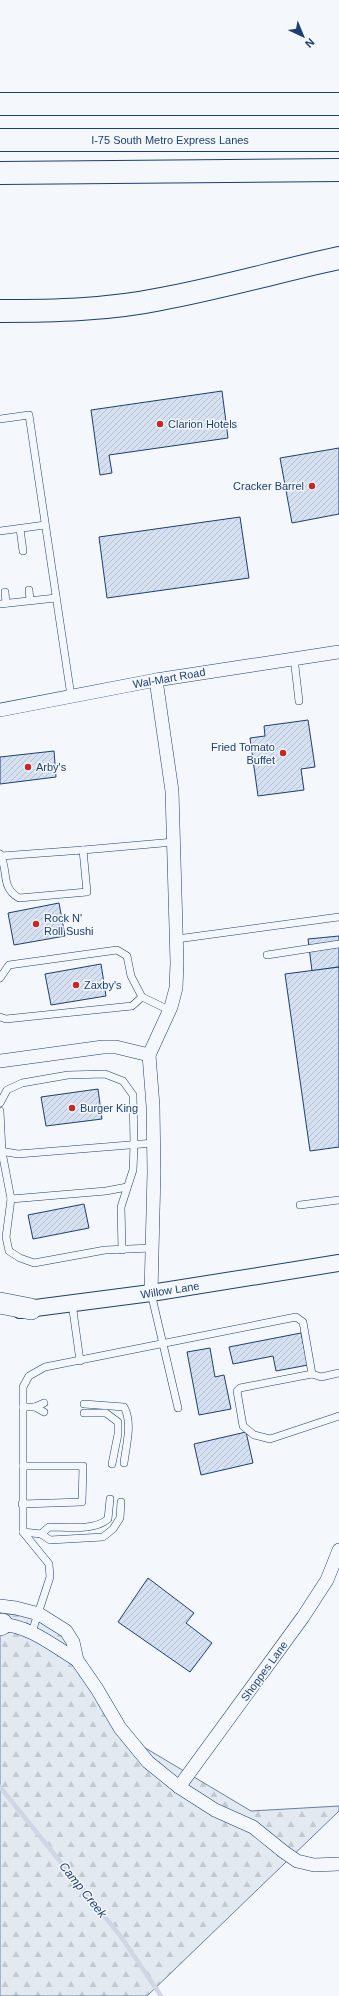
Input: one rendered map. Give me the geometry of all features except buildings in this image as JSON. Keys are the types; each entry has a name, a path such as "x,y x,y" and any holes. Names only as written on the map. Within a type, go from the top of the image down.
{"highway":[{"path":"0,104 339,104"},
{"name":"I-75 South Metro Express Lanes","path":"0,140 339,140"},
{"path":"0,173 339,170"},
{"path":"0,311 44,311 95,308 160,300 339,258"}],"main road":[{"path":"0,1303 30,1309"}],"street":[{"name":"Wal-Mart Road","path":"0,710 156,680 339,652"},
{"path":"151,1293 154,1143 149,1055 169,1010 176,988 177,939 172,791 156,680"},
{"path":"0,1061 103,1046 116,1047 149,1055"},
{"name":"Willow Lane","path":"0,1313 151,1293 339,1263"},
{"name":"Shoppes Lane","path":"179,1787 303,1617 327,1580 339,1550"},
{"path":"77,1660 32,1632 0,1620 16,1608 38,1614 66,1631 73,1642 77,1660 97,1689 120,1728 136,1750 179,1787 215,1810 253,1826 284,1852 298,1860 314,1865 339,1864"}],"lane":[{"path":"0,419 28,415 71,696"},
{"path":"0,531 45,525"},
{"path":"20,529 23,551"},
{"path":"29,590 30,600"},
{"path":"4,592 3,603 56,598"},
{"path":"294,658 299,701"},
{"path":"83,850 87,892 19,898 10,893 6,884 1,855 174,842"},
{"path":"177,939 339,917"},
{"path":"267,955 339,944"},
{"path":"0,978 9,966 117,950 127,956 131,976 142,997 169,1010"},
{"path":"0,1017 6,1019 132,1006 142,997"},
{"path":"0,1103 7,1090 22,1083 68,1075 105,1074 123,1081 133,1095 134,1145 133,1170 121,1207 122,1250"},
{"path":"0,1111 1,1151 11,1199 6,1237 9,1251 20,1258 34,1263 105,1250 152,1248"},
{"path":"1,1151 18,1154 154,1143"},
{"path":"0,1188 9,1187"},
{"path":"11,1199 106,1191 127,1187"},
{"path":"300,1205 339,1200"},
{"path":"151,1293 178,1408"},
{"path":"72,1303 80,1361"},
{"path":"32,1632 50,1577 49,1564 23,1532 23,1387 34,1372 45,1367 296,1317 303,1322 312,1374"},
{"path":"339,1373 321,1377 312,1374 240,1388 238,1391 243,1426 254,1435 270,1439 339,1416"},
{"path":"23,1407 35,1407 44,1403"},
{"path":"84,1404 124,1407 128,1413 129,1422 124,1463"},
{"path":"35,1407 44,1412"},
{"path":"84,1413 106,1413 114,1417 118,1422 118,1434 112,1464"},
{"path":"22,1504 82,1502 83,1466 23,1466"},
{"path":"41,1534 49,1527 76,1527 102,1524 108,1519 110,1499"},
{"path":"23,1532 41,1534 50,1540 103,1537 113,1529 120,1518 121,1502"}],"green space":[{"path":"0,1613 58,1619 137,1743 251,1811 339,1806 339,1811 147,1996 0,1996"}],"waterway":[{"name":"Camp Creek","path":"0,1787 122,1938 161,1996"}],"place":[{"name":"Clarion Hotels","path":"160,424"},
{"name":"Cracker Barrel","path":"312,486"},
{"name":"Fried Tomato Buffet","path":"283,753"},
{"name":"Arby's","path":"28,767"},
{"name":"Rock N' Roll Sushi","path":"36,924"},
{"name":"Zaxby's","path":"76,985"},
{"name":"Burger King","path":"72,1108"}]}
